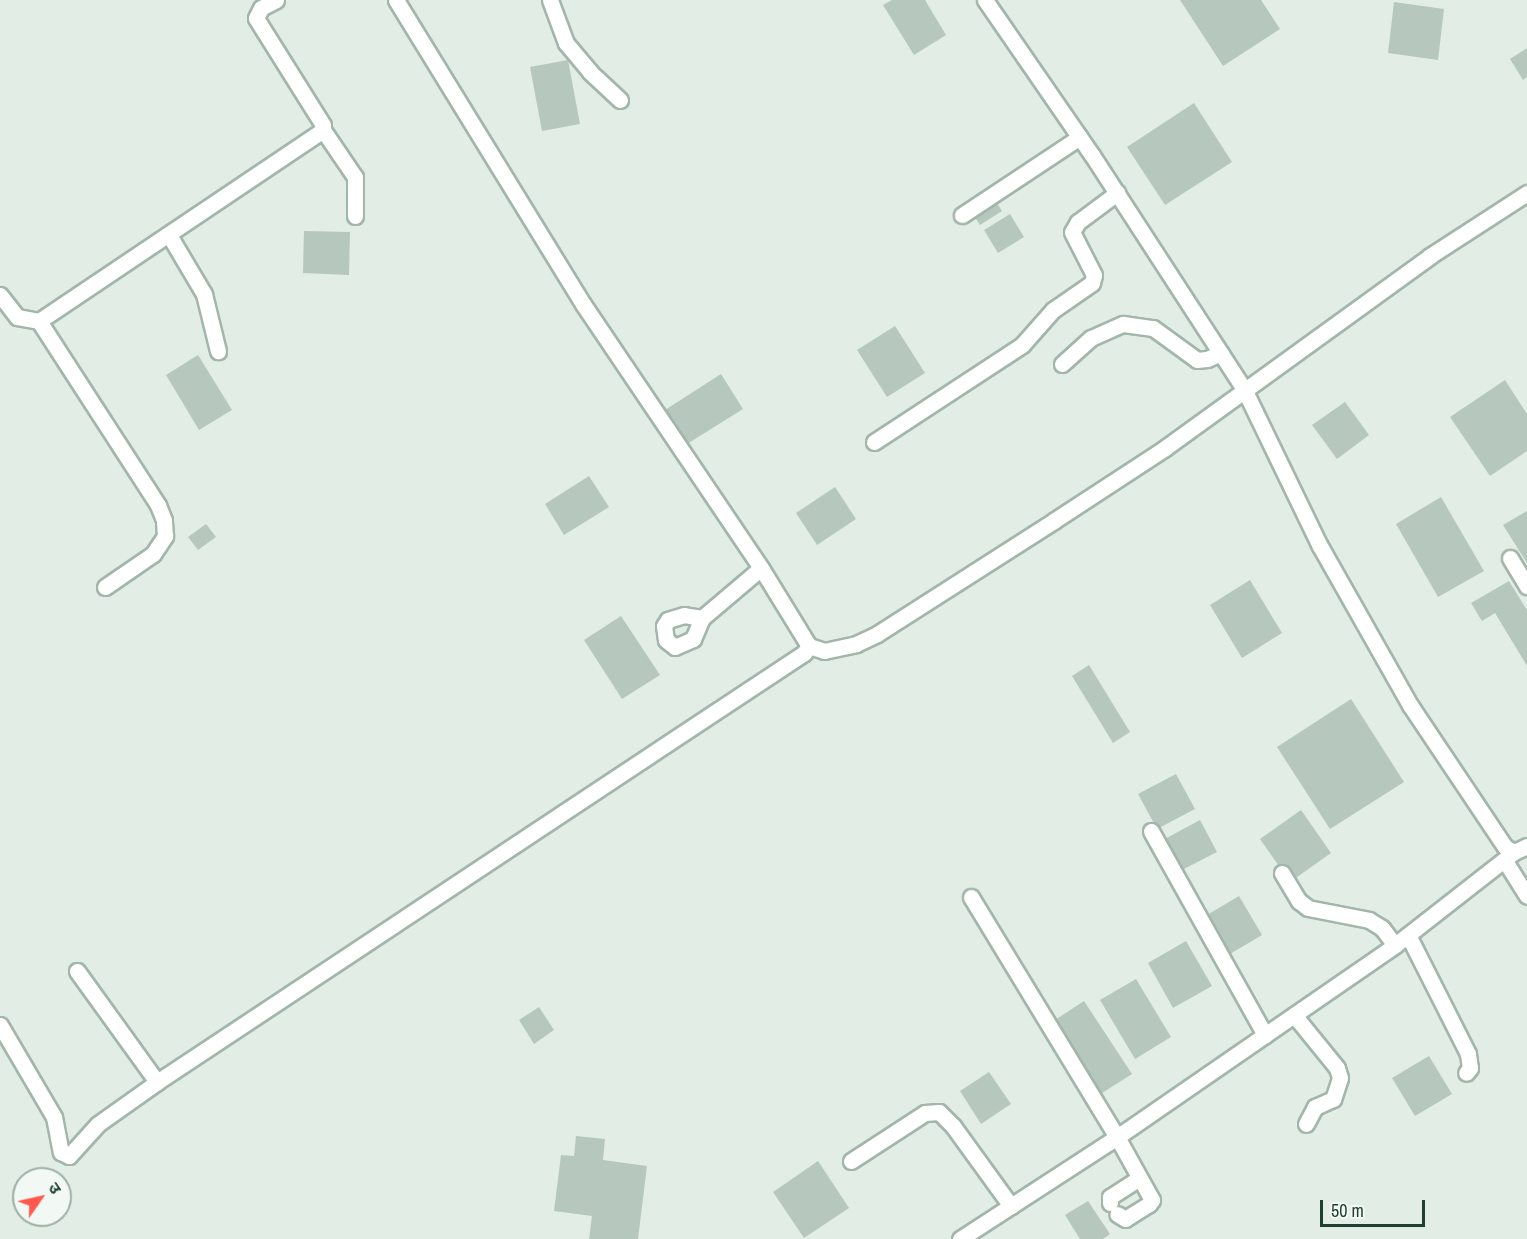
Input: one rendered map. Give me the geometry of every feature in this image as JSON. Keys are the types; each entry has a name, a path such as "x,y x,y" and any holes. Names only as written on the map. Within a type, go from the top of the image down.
{"street":[{"path":"276,0 261,8 256,18 323,125 323,130 355,177 355,216"},
{"path":"396,0 584,303 761,568 809,646 824,651 839,650 877,634 1165,448 1430,255 1527,192"},
{"path":"550,0 566,43 620,100"},
{"path":"985,0 1080,136 1244,389 1320,546 1379,653 1480,813 1505,847 1515,853 1527,897"},
{"path":"0,295 18,317 39,321 323,130"},
{"path":"962,215 1080,136"},
{"path":"874,442 1022,345 1053,310 1092,283 1094,275 1072,232 1078,222 1117,193"},
{"path":"169,235 204,294 218,351"},
{"path":"39,321 158,505 164,520 165,536 153,554 105,587"},
{"path":"1062,364 1091,338 1123,324 1154,328 1197,360 1207,359 1221,353"},
{"path":"1510,558 1527,586"},
{"path":"702,618 761,568"},
{"path":"0,1025 54,1117 60,1149 66,1156 73,1153 98,1124 157,1082 804,653 809,646"},
{"path":"1151,831 1265,1035"},
{"path":"960,1239 1117,1137 1395,945 1515,853"},
{"path":"1282,873 1299,901 1308,908 1369,920 1382,928 1395,945"},
{"path":"971,897 1117,1137 1152,1201 1125,1219 1113,1208 1110,1197 1139,1178"},
{"path":"1408,935 1468,1054 1470,1068 1466,1073"},
{"path":"76,971 157,1082"},
{"path":"1294,1015 1335,1065 1340,1078 1333,1099 1315,1107 1306,1124"},
{"path":"851,1161 925,1113 939,1112 953,1126 1011,1206"}],"building":[{"path":"892,0 925,0 946,35 914,55 883,5"},
{"path":"1180,0 1261,0 1280,29 1223,66"},
{"path":"1394,2 1444,9 1438,60 1388,53"},
{"path":"1527,48 1527,77 1523,80 1510,59"},
{"path":"568,60 580,124 542,131 530,67"},
{"path":"1194,103 1232,162 1165,205 1127,147"},
{"path":"996,202 1002,211 980,225 974,216"},
{"path":"1010,214 1024,237 998,253 984,230"},
{"path":"304,231 350,232 349,275 303,273"},
{"path":"895,326 925,373 887,397 857,350"},
{"path":"198,355 232,410 199,430 166,375"},
{"path":"721,374 743,409 687,444 665,410"},
{"path":"1505,380 1527,414 1527,451 1490,476 1450,417"},
{"path":"1345,402 1369,435 1337,459 1312,425"},
{"path":"589,476 609,507 564,535 545,504"},
{"path":"835,487 856,519 817,545 796,513"},
{"path":"1441,497 1484,571 1438,597 1396,524"},
{"path":"1527,511 1527,563 1503,525"},
{"path":"206,524 216,537 198,550 188,537"},
{"path":"1250,580 1282,633 1242,658 1210,605"},
{"path":"1509,581 1527,610 1527,666 1495,613 1482,621 1471,603"},
{"path":"621,616 660,675 622,699 584,640"},
{"path":"1089,665 1130,732 1113,743 1072,676"},
{"path":"1351,699 1404,782 1330,829 1277,747"},
{"path":"1176,774 1195,809 1157,829 1138,794"},
{"path":"1301,810 1331,853 1290,882 1260,839"},
{"path":"1200,820 1217,852 1178,872 1161,841"},
{"path":"1239,896 1262,935 1225,957 1202,918"},
{"path":"1186,941 1212,986 1173,1008 1148,963"},
{"path":"1136,979 1171,1037 1135,1059 1100,1000"},
{"path":"1084,1001 1132,1074 1099,1095 1052,1022"},
{"path":"539,1007 554,1030 534,1044 519,1020"},
{"path":"1429,1056 1452,1094 1415,1116 1392,1078"},
{"path":"989,1072 1011,1104 981,1124 960,1091"},
{"path":"576,1136 605,1139 603,1160 647,1166 638,1239 589,1239 592,1216 554,1211 561,1155 574,1156"},
{"path":"818,1161 849,1208 804,1238 773,1192"},
{"path":"1088,1201 1110,1234 1103,1239 1080,1239 1065,1215"}]}
